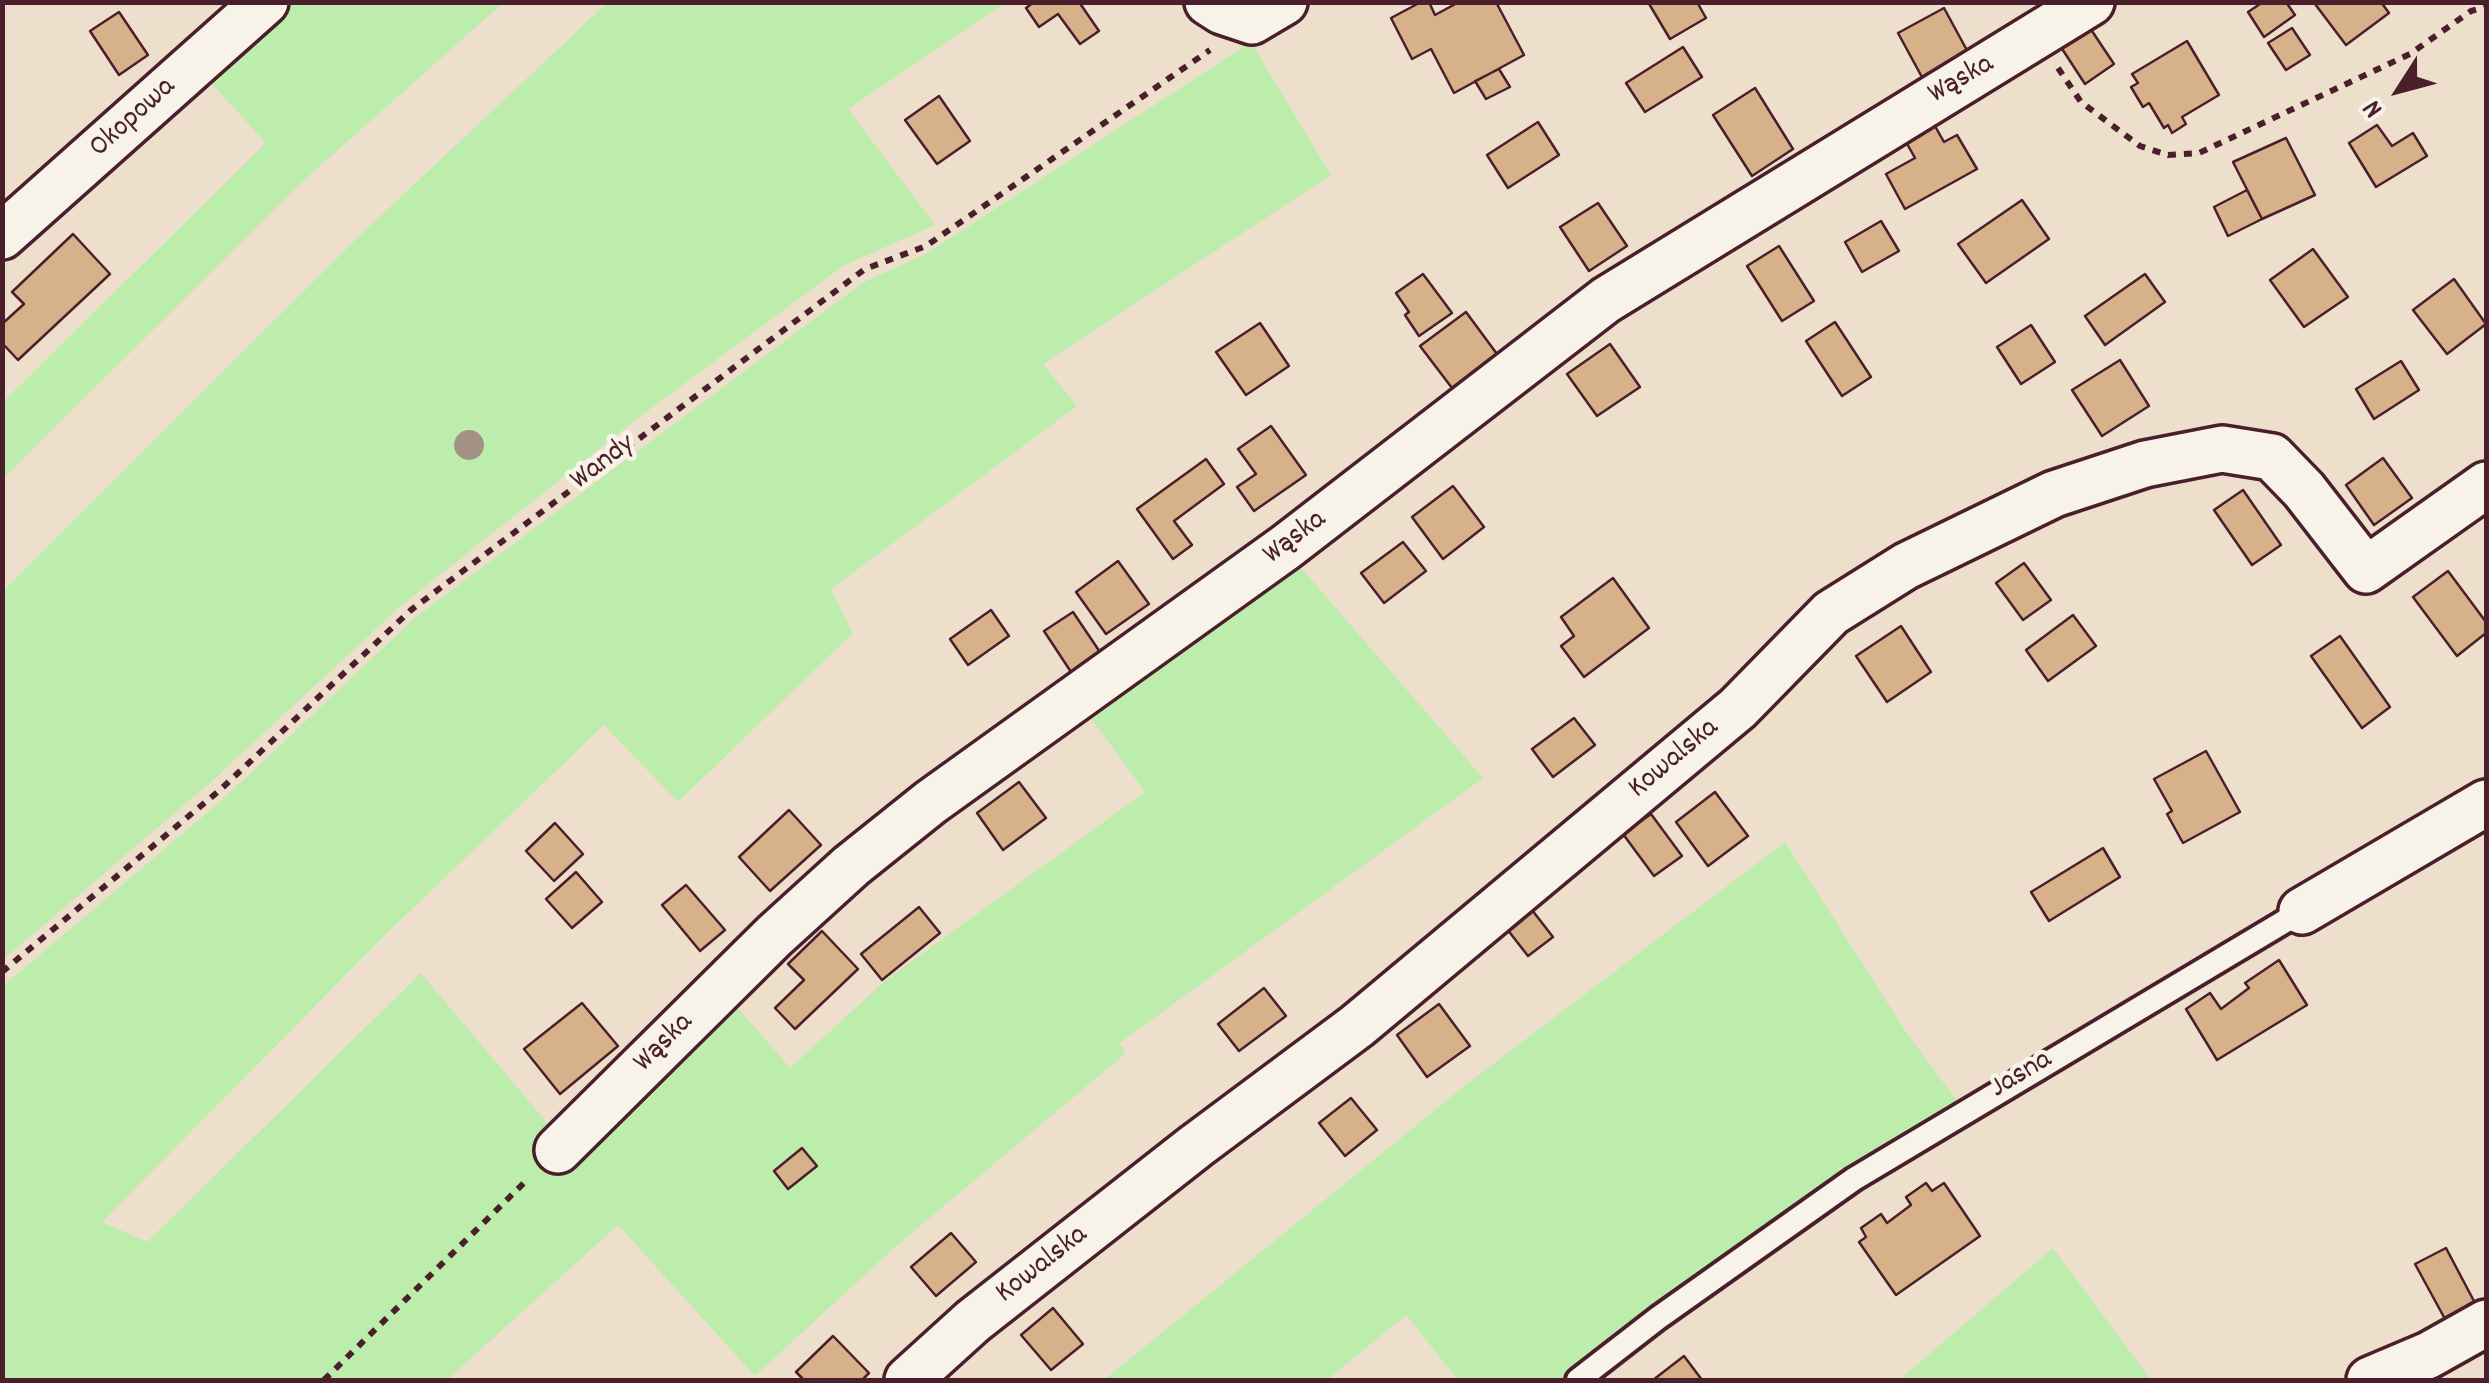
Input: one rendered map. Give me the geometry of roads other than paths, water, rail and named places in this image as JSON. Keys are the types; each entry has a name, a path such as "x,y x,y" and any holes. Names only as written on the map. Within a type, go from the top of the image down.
{"street":[{"name":"Okopowa","path":"2,236 265,2"},
{"path":"1208,2 1222,12 1268,12"},
{"name":"Wąska","path":"558,1150 774,936 851,866 931,802 1286,547 1606,300 2092,2"},
{"name":"Kowalska","path":"908,1380 973,1321 1356,1026 1738,708 1830,612 1906,566 2054,494 2145,464 2222,449 2272,457 2304,490 2366,570 2486,485"},
{"name":"Jasna","path":"2302,910 2486,803"},
{"path":"2370,1380 2429,1355 2486,1323"}],"lane":[{"name":"Jasna","path":"1578,1380 1658,1318 1854,1179 2302,910"}]}
